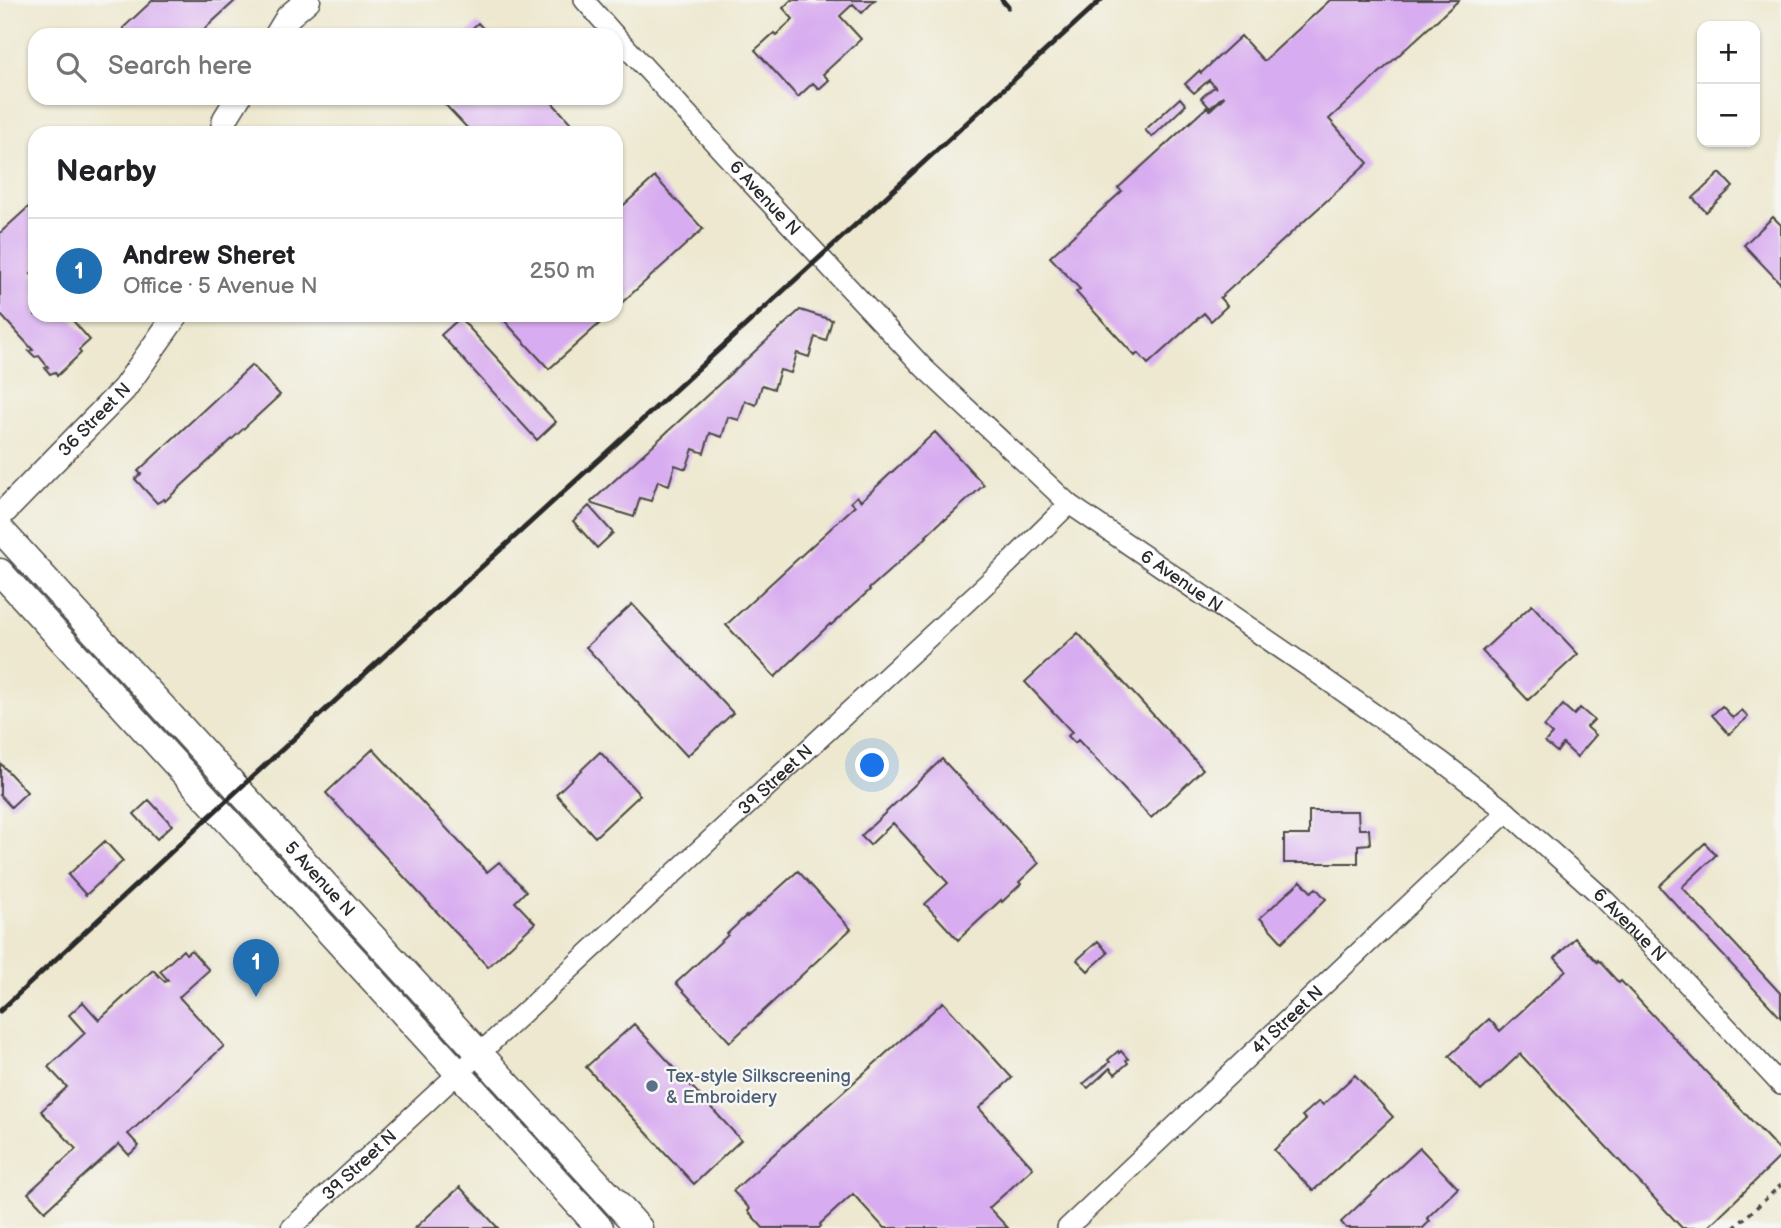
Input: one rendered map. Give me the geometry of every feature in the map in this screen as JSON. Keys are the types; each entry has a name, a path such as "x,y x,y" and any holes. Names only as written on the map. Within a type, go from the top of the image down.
{"main road":[{"name":"5 Avenue N","path":"0,529 639,1228"},
{"name":"5 Avenue N","path":"0,572 600,1228"}],"street":[{"path":"282,28 288,18 308,0"},
{"name":"6 Avenue N","path":"584,0 610,28"},
{"name":"6 Avenue N","path":"623,43 925,369 1069,504 1326,679 1507,812 1602,897 1781,1085"},
{"path":"224,126 234,105"},
{"name":"36 Street N","path":"0,516 124,389 171,322"},
{"name":"39 Street N","path":"291,1228 998,573 1069,504"},
{"name":"41 Street N","path":"1067,1228 1507,812"}],"path":[{"path":"1734,1228 1781,1185"}],"building":[{"path":"153,0 236,0 206,28 123,28"},
{"path":"791,0 875,0 862,13 853,4 840,16 861,39 823,74 829,80 819,89 813,83 798,97 755,50 793,19 783,8"},
{"path":"1330,0 1459,0 1329,119 1368,163 1220,298 1227,306 1211,321 1204,313 1148,364 1138,353 1135,356 1076,292 1080,289 1050,257 1122,191 1118,188 1207,107 1210,110 1224,97 1210,108 1201,98 1216,88 1209,80 1194,93 1185,84 1199,71 1201,73 1241,36 1264,61"},
{"path":"1180,98 1186,105 1152,137 1145,130"},
{"path":"446,105 554,105 574,126 465,126"},
{"path":"1720,173 1733,187 1706,212 1693,198"},
{"path":"655,177 703,229 623,302 623,206"},
{"path":"28,207 28,322 74,322 90,340 79,350 81,353 57,376 55,372 50,374 39,356 35,357 29,351 33,350 0,314 0,233"},
{"path":"1773,217 1781,225 1781,284 1744,245"},
{"path":"800,310 832,320 826,341 815,337 809,357 797,353 791,373 780,370 774,389 762,385 756,405 745,401 739,420 728,417 722,437 710,433 704,453 693,449 686,469 675,465 669,485 658,481 651,501 640,498 634,517 592,504 591,502"},
{"path":"456,322 464,322 556,422 537,440 441,335"},
{"path":"506,322 601,322 549,369"},
{"path":"252,365 280,395 165,501 164,499 157,503 135,479 141,474 138,471"},
{"path":"935,432 984,485 775,677 726,625 855,506 851,502 857,496 861,501"},
{"path":"589,506 613,533 597,548 573,521"},
{"path":"632,604 733,713 687,756 586,647"},
{"path":"1532,605 1578,654 1528,700 1482,651"},
{"path":"1078,633 1203,769 1151,818 1078,740 1075,743 1068,736 1072,732 1025,682"},
{"path":"1563,705 1574,715 1580,708 1594,720 1587,727 1596,735 1577,757 1563,744 1557,752 1545,742 1552,734 1544,727"},
{"path":"1722,706 1733,718 1742,710 1748,717 1729,734 1712,715"},
{"path":"373,749 487,872 499,862 526,891 515,902 535,923 488,967 326,793"},
{"path":"600,752 640,795 595,837 556,794"},
{"path":"942,759 1039,863 1019,882 1021,884 958,940 925,904 948,883 893,823 870,845 861,836"},
{"path":"0,763 27,792 11,807 0,795"},
{"path":"149,800 172,825 157,839 134,814"},
{"path":"1309,811 1358,811 1359,829 1369,829 1370,844 1358,845 1358,863 1284,863 1284,835 1309,835"},
{"path":"105,841 123,861 86,895 68,875"},
{"path":"1705,843 1716,855 1682,887 1781,994 1781,1018 1659,886"},
{"path":"798,871 851,929 730,1042 676,983"},
{"path":"1301,881 1311,892 1316,888 1326,899 1282,942 1260,918"},
{"path":"1575,938 1619,983 1621,981 1781,1152 1781,1156 1707,1228 1682,1228 1520,1054 1481,1091 1449,1056 1489,1019 1500,1031 1566,970 1555,958"},
{"path":"1098,941 1108,953 1088,971 1077,960"},
{"path":"183,950 186,954 191,950 209,970 179,997 224,1046 128,1134 139,1146 129,1155 119,1144 45,1211 28,1193 76,1149 41,1111 67,1087 48,1067 85,1033 69,1015 83,1002 99,1020 153,970 165,982 168,980 160,971"},
{"path":"943,1002 1012,1078 979,1108 1033,1168 989,1208 1008,1228 884,1228 853,1194 820,1224 819,1228 763,1228 733,1191"},
{"path":"634,1024 741,1140 694,1184 586,1067"},
{"path":"1118,1051 1128,1059 1128,1063 1115,1074 1110,1068 1088,1088 1083,1084 1110,1062 1108,1060"},
{"path":"1355,1075 1393,1117 1313,1191 1274,1150 1306,1120 1302,1116 1319,1101 1323,1105"},
{"path":"1420,1148 1458,1188 1427,1218 1430,1221 1423,1228 1346,1228 1341,1222"},
{"path":"460,1187 498,1228 415,1228"}],"railway":[{"path":"1002,0 1008,7"},
{"path":"0,1011 1101,0"}],"place":[{"name":"Andrew Sheret","path":"256,997"},
{"name":"Tex-style Silkscreening & Embroidery","path":"652,1086"}]}
